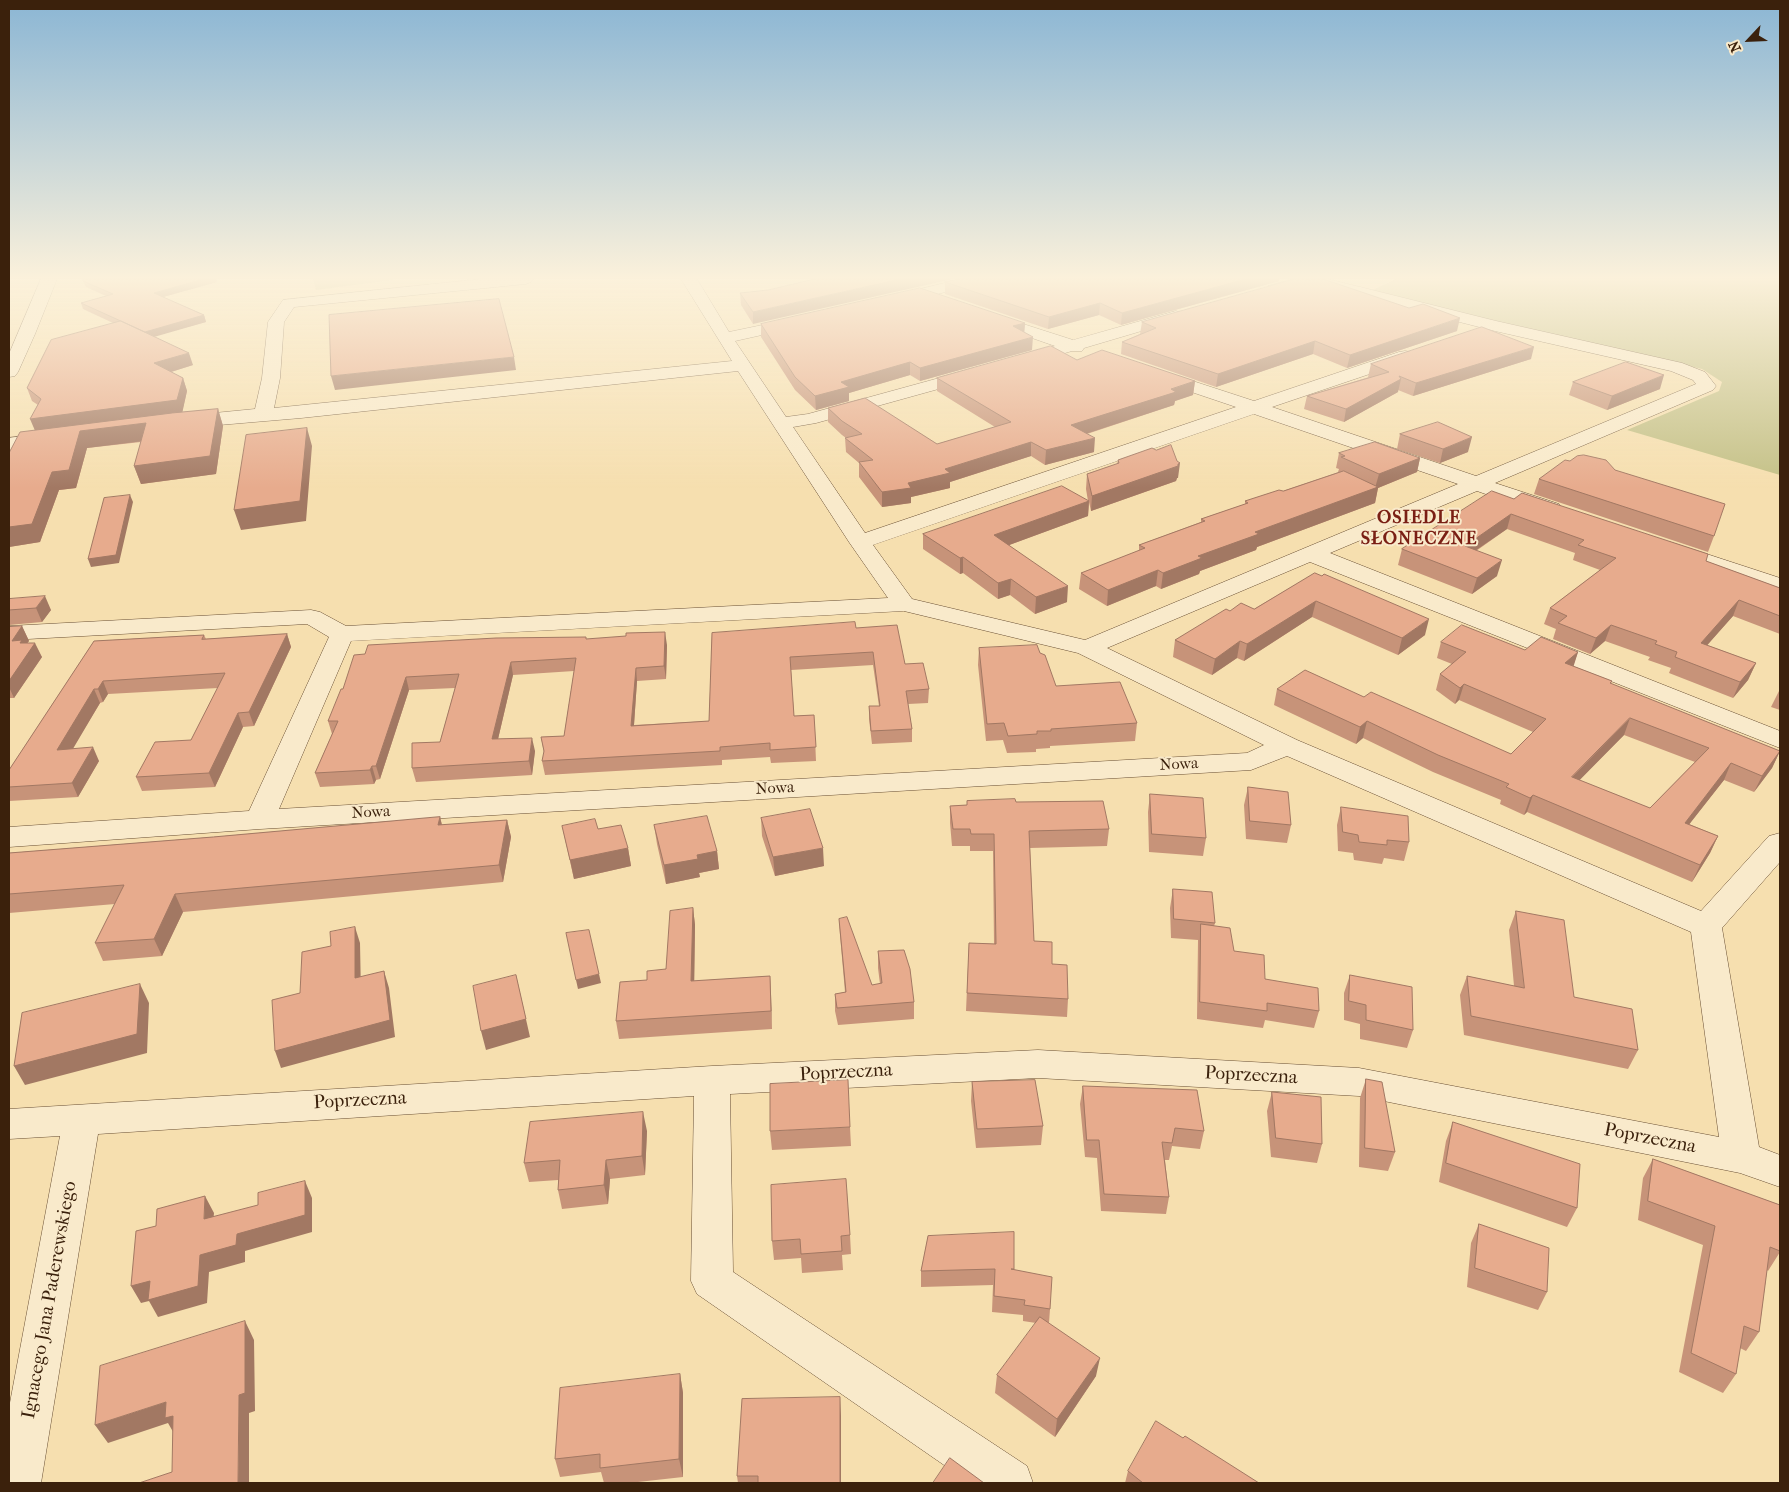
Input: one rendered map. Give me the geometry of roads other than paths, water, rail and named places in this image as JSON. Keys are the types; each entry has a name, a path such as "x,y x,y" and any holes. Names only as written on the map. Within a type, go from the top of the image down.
{"street":[{"path":"9,372 20,349"},
{"path":"263,414 271,378 274,349"},
{"path":"733,349 860,542 904,604"},
{"path":"1005,365 1063,349"},
{"path":"1080,349 1099,355"},
{"path":"1087,648 1707,386 1699,376 1676,367 1594,349"},
{"path":"860,542 1421,351"},
{"path":"167,424 301,412 744,365"},
{"path":"782,423 809,419 986,370"},
{"path":"1145,370 1568,515"},
{"path":"9,444 68,436"},
{"path":"1651,543 1780,586"},
{"path":"1311,554 1780,740"},
{"path":"9,633 311,617 342,634 904,604 1087,648 1287,746 1706,926"},
{"path":"260,820 342,634"},
{"name":"Nowa","path":"9,837 260,820 1251,761 1287,746"},
{"path":"1706,926 1780,844"},
{"path":"1706,926 1741,1157"},
{"name":"Poprzeczna","path":"9,1124 712,1080 1038,1064 1359,1082 1741,1157 1780,1171"},
{"path":"712,1080 712,1281 1010,1483"},
{"name":"Ignacego Jana Paderewskiego","path":"18,1483 82,1118"}],"district":[{"name":"OSIEDLE SŁONECZNE","path":"1419,529"}]}
